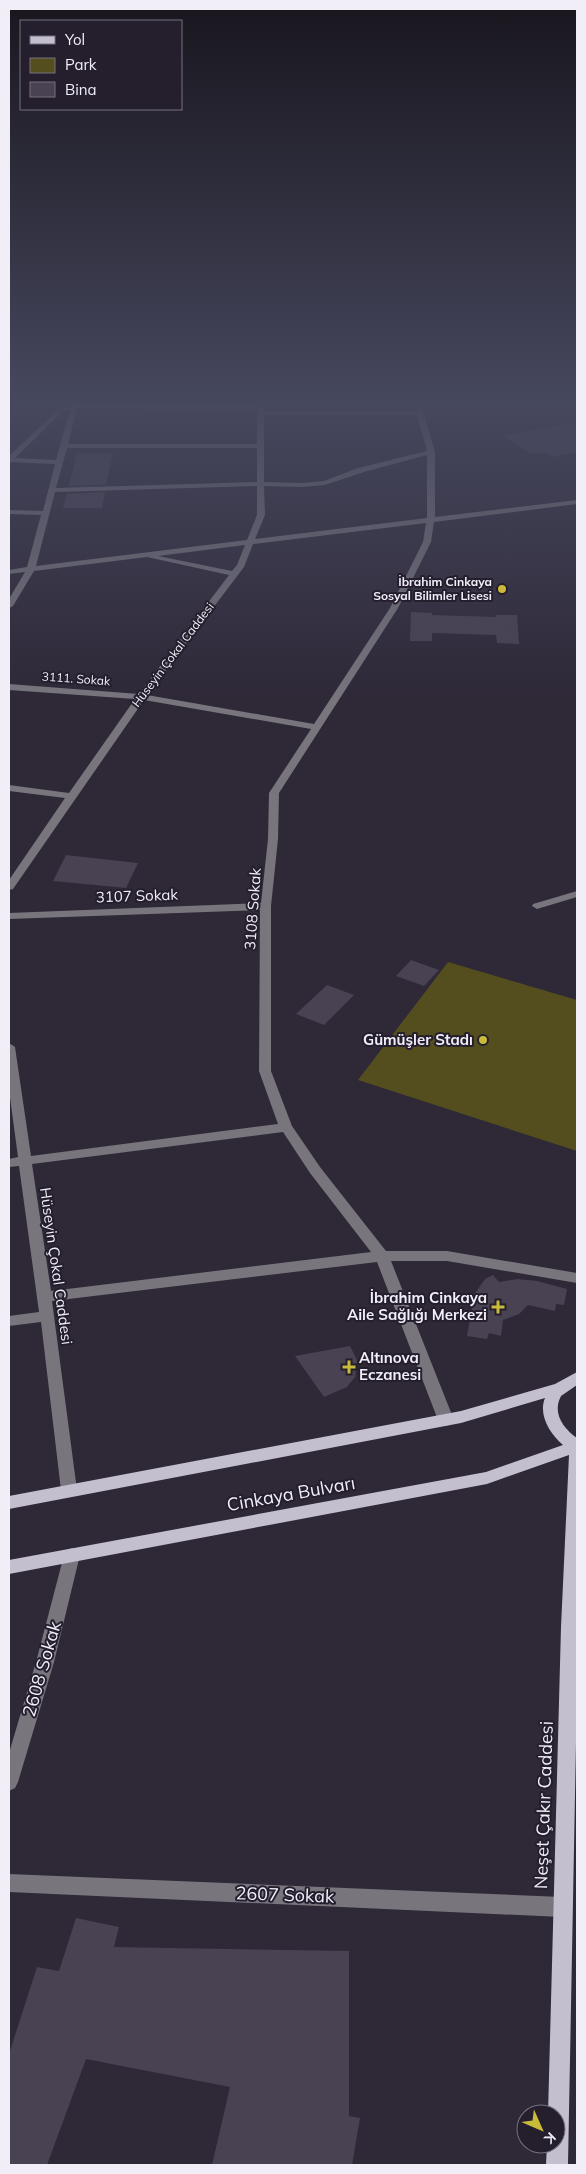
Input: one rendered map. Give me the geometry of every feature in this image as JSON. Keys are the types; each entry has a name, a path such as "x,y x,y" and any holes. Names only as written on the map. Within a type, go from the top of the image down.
{"main road":[{"path":"9,1502 446,1420 557,1389 568,1381 577,1378"},
{"path":"557,1389 550,1403 551,1419 565,1439 577,1446"},
{"name":"Cinkaya Bulvarı","path":"9,1567 487,1478 577,1446"},
{"name":"Neşet Çakır Caddesi","path":"557,2165 562,1907 577,1446"}],"street":[{"path":"9,606 30,569 50,499"},
{"name":"Hüseyin Çokal Caddesi","path":"9,887 142,696 241,565 261,515 261,499"},
{"name":"3108 Sokak","path":"431,499 431,519 427,542 394,608 274,793 273,839 266,906 265,1071 286,1127 315,1170 382,1256 446,1420"},
{"path":"9,572 577,502"},
{"path":"9,512 46,513"},
{"path":"142,555 234,574"},
{"name":"3111. Sokak","path":"9,687 142,696 317,727"},
{"path":"9,788 72,796"},
{"path":"537,906 577,894"},
{"name":"3107 Sokak","path":"9,916 266,906"},
{"name":"Hüseyin Çokal Caddesi","path":"9,1047 45,1297 69,1490"},
{"path":"9,1162 286,1127"},
{"path":"45,1297 382,1256 447,1256 577,1278"},
{"path":"9,1322 47,1316"},
{"name":"2608 Sokak","path":"9,1782 45,1662 72,1555"},
{"name":"2607 Sokak","path":"9,1883 562,1907"}],"green space":[{"name":"Gümüşler Stadı","path":"448,962 577,1000 577,1151 358,1080"}],"building":[{"path":"65,499 104,499 102,508 63,508"},
{"path":"411,612 432,613 432,615 496,617 496,615 517,615 519,644 497,643 496,635 432,633 432,641 410,641"},
{"path":"66,855 138,863 126,888 53,881"},
{"path":"411,960 439,970 424,986 396,976"},
{"path":"327,985 354,995 324,1025 296,1014"},
{"name":"İbrahim Cinkaya Aile Sağlığı Merkezi","path":"493,1275 499,1282 518,1279 537,1281 567,1289 564,1305 556,1304 555,1311 528,1305 519,1314 503,1320 501,1336 489,1333 487,1339 467,1336 472,1308 467,1305 485,1279"},
{"path":"350,1346 357,1360 355,1377 347,1387 324,1397 295,1356"},
{"path":"76,1918 119,1927 114,1947 349,1951 349,2116 360,2118 352,2165 212,2165 230,2087 86,2059 47,2165 9,2165 9,2054 37,1967 59,1971"}],"place":[{"name":"İbrahim Cinkaya Sosyal Bilimler Lisesi","path":"502,589"},
{"name":"Gümüşler Stadı","path":"483,1040"},
{"name":"İbrahim Cinkaya Aile Sağlığı Merkezi","path":"498,1307"},
{"name":"Altınova Eczanesi","path":"349,1367"}]}
